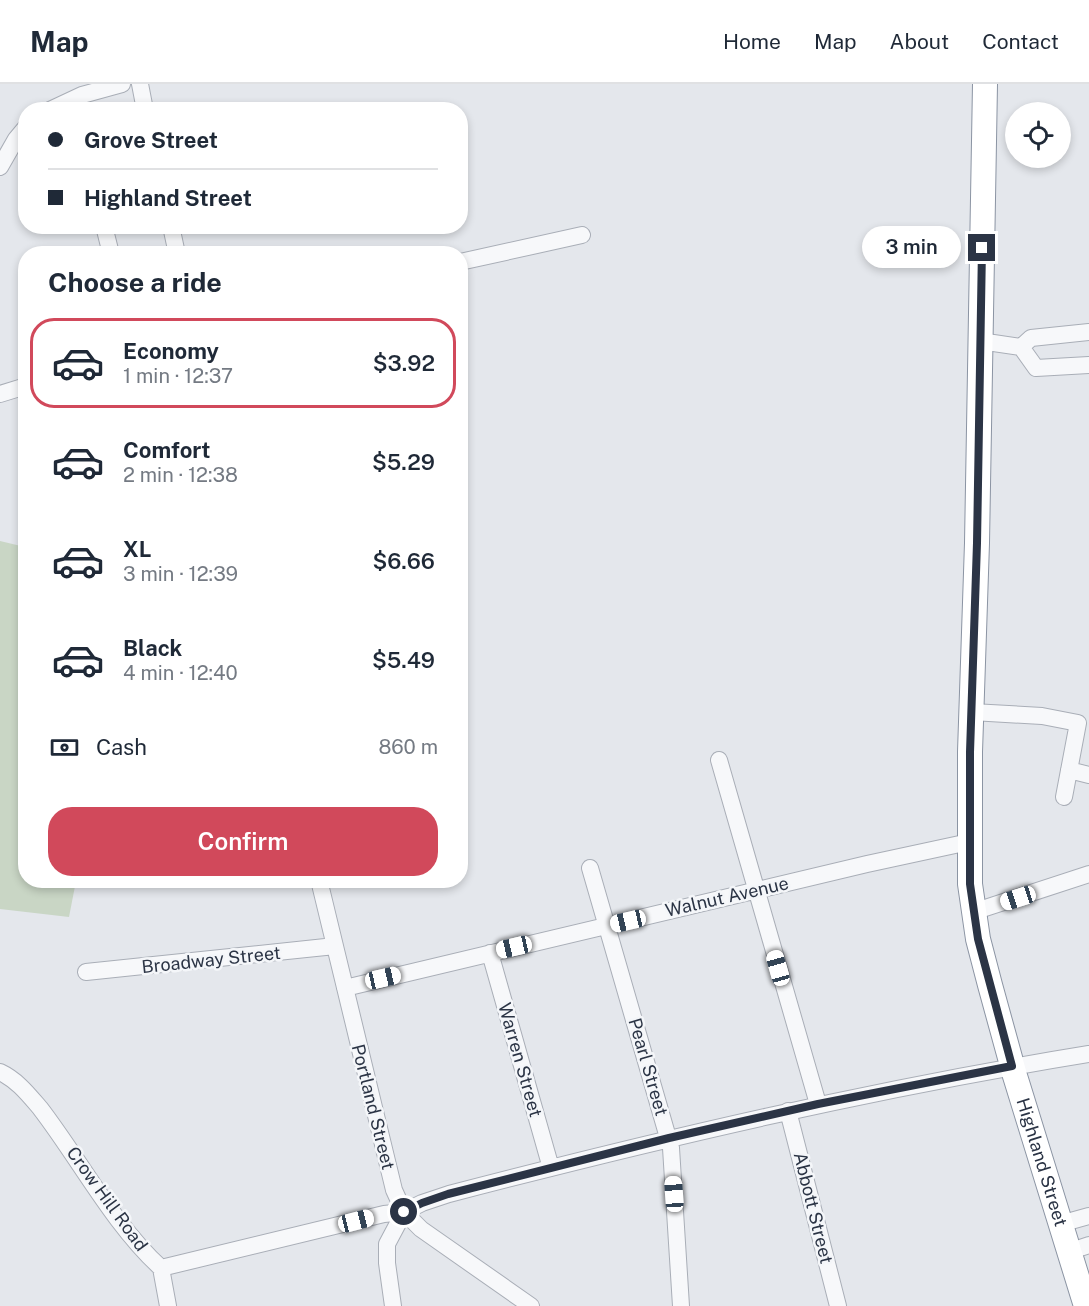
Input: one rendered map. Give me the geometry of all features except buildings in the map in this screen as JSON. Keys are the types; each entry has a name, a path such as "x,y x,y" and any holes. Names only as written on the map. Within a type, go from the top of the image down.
{"highway":[{"name":"Highland Street","path":"985,84 969,842 973,912 1012,1066 1060,1224 1078,1248 1086,1306"}],"street":[{"path":"67,102 82,95 122,84"},
{"path":"140,84 144,102"},
{"path":"0,167 18,137"},
{"path":"468,260 582,236"},
{"path":"980,342 1022,347 1031,339 1089,332"},
{"path":"1022,347 1036,368 1089,365"},
{"path":"0,394 18,389"},
{"path":"972,712 1042,716 1078,723 1064,797"},
{"path":"719,760 818,1104"},
{"path":"1069,770 1089,776"},
{"name":"Walnut Avenue","path":"345,988 490,952 969,842"},
{"name":"Pearl Street","path":"590,868 672,1152 681,1306"},
{"path":"973,912 1089,874"},
{"name":"Portland Street","path":"321,888 394,1190 404,1212 435,1240 531,1306"},
{"name":"Broadway Street","path":"86,972 335,946"},
{"name":"Warren Street","path":"490,952 551,1168"},
{"name":"Crow Hill Road","path":"0,1072 27,1092 124,1227 161,1268 378,1216 404,1212 448,1194 669,1138 818,1104 1012,1066 1089,1054"},
{"name":"Abbott Street","path":"788,1111 838,1306"},
{"path":"393,1306 386,1252 389,1237 404,1212"},
{"path":"378,1216 389,1237"},
{"path":"1060,1224 1089,1216"},
{"path":"161,1268 168,1306"}],"green space":[{"path":"0,541 18,545 18,888 75,888 69,917 0,909"}],"route":[{"path":"404,1212 448,1194 669,1138 851,1097 1012,1066 978,939 970,884 970,752 975,651 982,248"}]}
